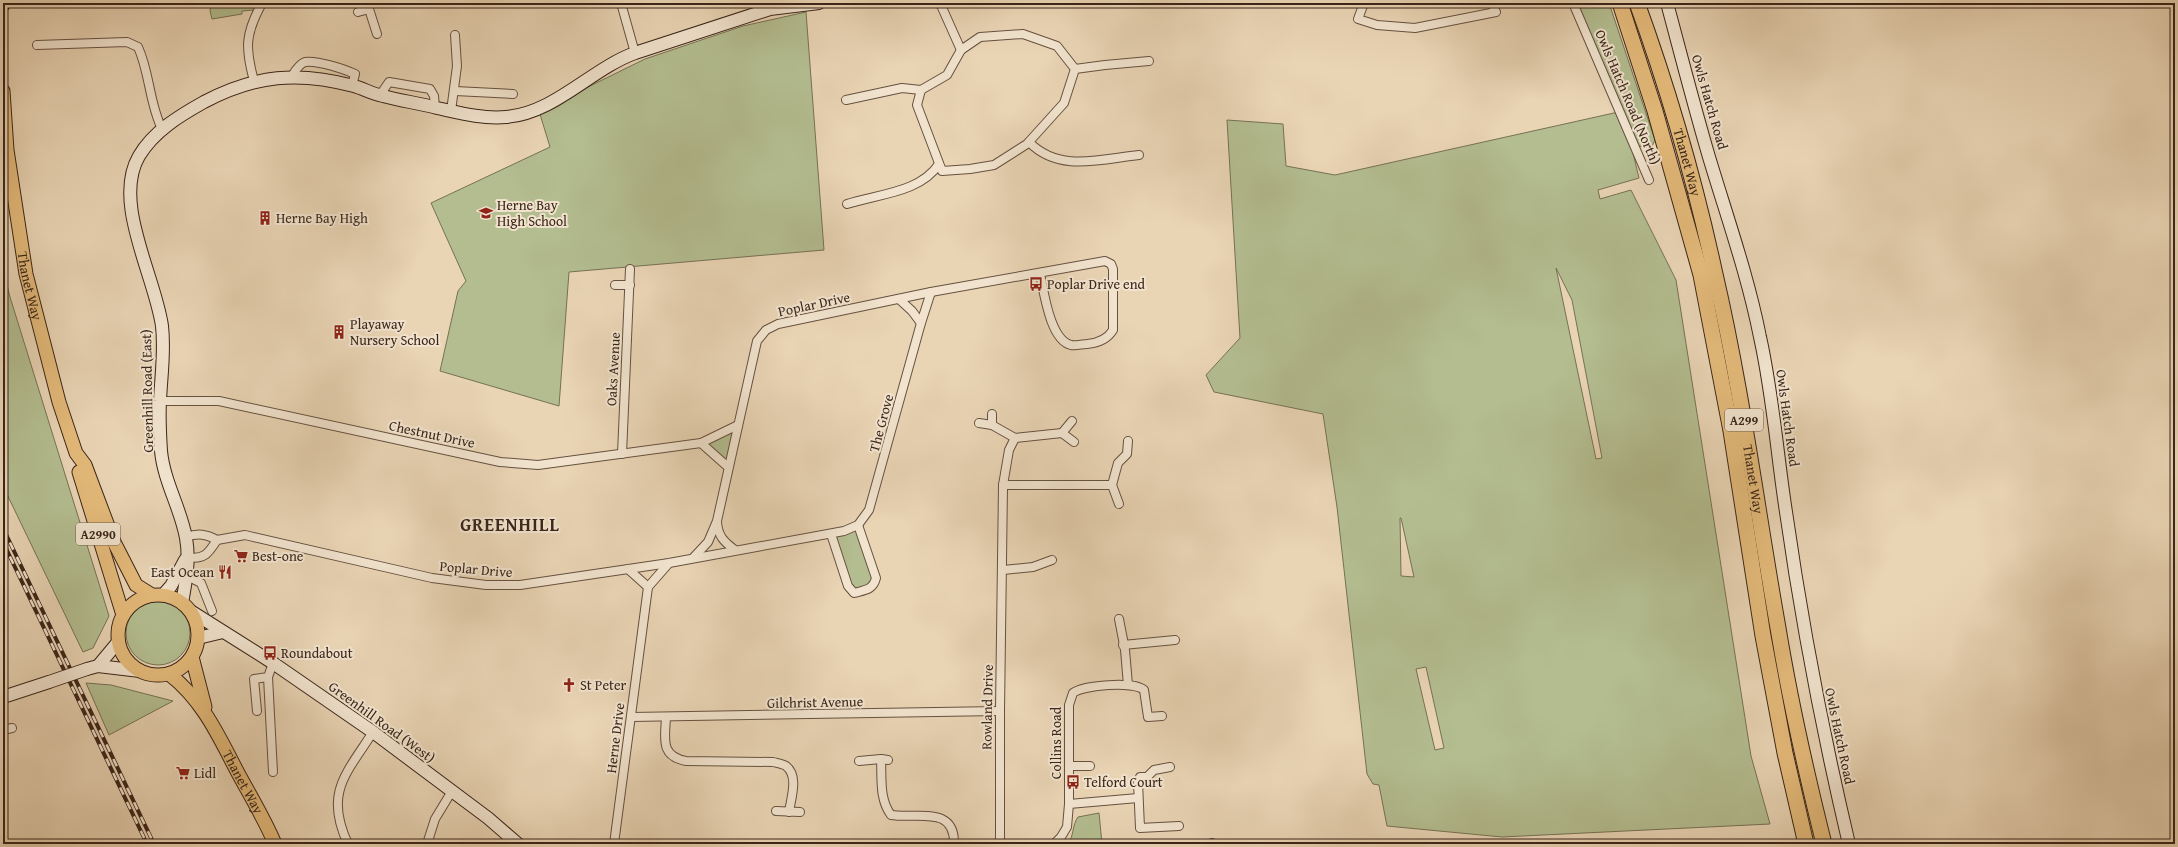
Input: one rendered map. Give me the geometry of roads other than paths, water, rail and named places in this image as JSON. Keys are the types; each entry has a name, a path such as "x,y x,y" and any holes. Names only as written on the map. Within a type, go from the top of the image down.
{"highway":[{"name":"Thanet Way","path":"1620,3 1655,111 1700,275 1731,431 1762,636 1785,753 1806,844"},
{"name":"Thanet Way","path":"1637,3 1694,187 1716,274 1739,393 1778,630 1796,724 1824,844"}],"main road":[{"name":"Thanet Way","path":"3,91 7,150 26,274 44,348 123,615"},
{"name":"Thanet Way","path":"76,453 85,465 114,542 136,585 158,595"},
{"name":"A2990","path":"158,595 186,606"},
{"path":"158,595 140,599 130,606 123,615 118,633 118,642 126,659 140,671 159,676 169,674 182,667 192,657 198,638 198,628 186,606"},
{"path":"192,657 198,686 210,720"},
{"path":"169,674 196,699 210,720"},
{"name":"Thanet Way","path":"210,720 275,844"}],"street":[{"path":"254,81 247,53 247,36 262,3"},
{"path":"621,3 635,53"},
{"name":"Greenhill Road (East)","path":"186,606 186,537 171,492 162,454 160,401 164,356 162,326 156,296 132,217 130,196 131,180 138,158 149,142 162,129 177,118 218,95 254,81 292,76 352,86 380,95 451,111 494,118 510,117 533,110 558,98 618,59 770,10 788,6 819,3"},
{"path":"940,3 961,50"},
{"path":"1364,3 1358,19 1377,25 1415,28 1496,12 1492,3"},
{"name":"Owls Hatch Road (North)","path":"1573,3 1649,180"},
{"name":"Owls Hatch Road","path":"1667,3 1703,136 1749,289 1760,335 1769,379 1786,512 1805,635 1827,748 1849,844"},
{"path":"358,12 369,6 378,34"},
{"path":"846,100 902,88 921,90 947,75 961,50 980,37 1023,34 1057,46 1075,70"},
{"path":"451,111 455,91 457,66 455,35"},
{"path":"37,45 127,42 138,47 143,59 154,112 162,129"},
{"path":"1075,70 1105,65 1149,62"},
{"path":"921,90 917,105 942,171 970,169 994,165 1029,142 1064,103 1075,70"},
{"path":"380,95 389,82 430,89 434,96 435,107"},
{"path":"455,91 513,94"},
{"path":"1029,142 1036,149 1052,158 1068,162 1088,162 1139,155"},
{"path":"847,204 908,187 924,180 939,164"},
{"name":"Poplar Drive","path":"186,537 196,534 204,535 217,540 245,535 432,578 486,585 520,585 691,559 708,542 717,521 757,341 766,330 778,324 899,300 931,292 1040,274 1105,261 1109,262 1113,269 1113,330 1110,334 1103,341 1093,344 1072,345 1065,341 1054,327 1040,274"},
{"name":"Oaks Avenue","path":"622,454 630,269"},
{"path":"615,285 630,285"},
{"name":"The Grove","path":"858,525 869,510 931,292"},
{"path":"899,300 912,311 921,323"},
{"name":"Chestnut Drive","path":"160,401 219,401 500,462 538,465 701,443 738,425"},
{"path":"992,414 992,425"},
{"path":"1062,433 1072,421"},
{"path":"979,423 992,425 1015,438 1062,433 1074,442"},
{"name":"Rowland Drive","path":"1000,844 1003,485 1009,450 1015,438"},
{"path":"1119,504 1112,485 1118,463 1127,454 1128,441"},
{"path":"701,443 728,467"},
{"path":"1003,485 1112,485"},
{"path":"717,521 718,532 722,538 735,550"},
{"path":"691,559 832,534 858,525 876,578 874,585 869,589 854,592 848,586 832,534"},
{"path":"158,595 171,586 187,557 197,559 206,555 217,540"},
{"path":"1003,570 1033,567 1052,560"},
{"path":"628,569 648,587 669,563"},
{"path":"187,576 201,583 212,611"},
{"name":"Herne Drive","path":"614,844 648,587"},
{"name":"Greenhill Road (West)","path":"186,606 223,632 273,663 373,732 488,818 518,844"},
{"path":"1119,619 1125,650 1128,685"},
{"path":"198,638 223,632"},
{"path":"1123,645 1175,640"},
{"path":"93,668 118,642"},
{"path":"273,663 268,677 273,772"},
{"path":"3,697 93,668 140,671"},
{"path":"257,711 254,679 268,677"},
{"name":"Collins Road","path":"1054,844 1061,837 1066,828 1069,804 1069,705 1073,693 1081,689 1128,685 1141,687 1144,690 1148,717 1162,716"},
{"name":"Gilchrist Avenue","path":"631,717 666,718 1000,711"},
{"path":"666,718 665,744 668,752 675,759 686,761 773,762 786,766 793,776 793,787 789,812"},
{"path":"3,730 12,728"},
{"path":"348,844 338,818 337,800 342,781 373,732"},
{"path":"859,761 885,759 882,797 886,808 891,815 938,817 948,822 950,825 954,832 954,844"},
{"path":"1069,766 1090,766"},
{"path":"1170,767 1154,770 1147,777 1140,777 1138,782 1140,828 1179,826"},
{"path":"427,844 435,819 452,791"},
{"path":"1069,804 1138,798"},
{"path":"776,810 800,812"}],"railway":[{"path":"3,528 154,844"},
{"path":"3,542 147,844"}],"place":[{"name":"Herne Bay High School","path":"486,213"},
{"name":"Herne Bay High","path":"265,218"},
{"name":"Poplar Drive end","path":"1036,284"},
{"name":"Playaway Nursery School","path":"339,332"},
{"name":"Best-one","path":"241,556"},
{"name":"East Ocean","path":"225,572"},
{"name":"Roundabout","path":"270,653"},
{"name":"St Peter","path":"569,685"},
{"name":"Lidl","path":"183,773"},
{"name":"Telford Court","path":"1073,782"}],"district":[{"name":"GREENHILL","path":"510,524"}]}
